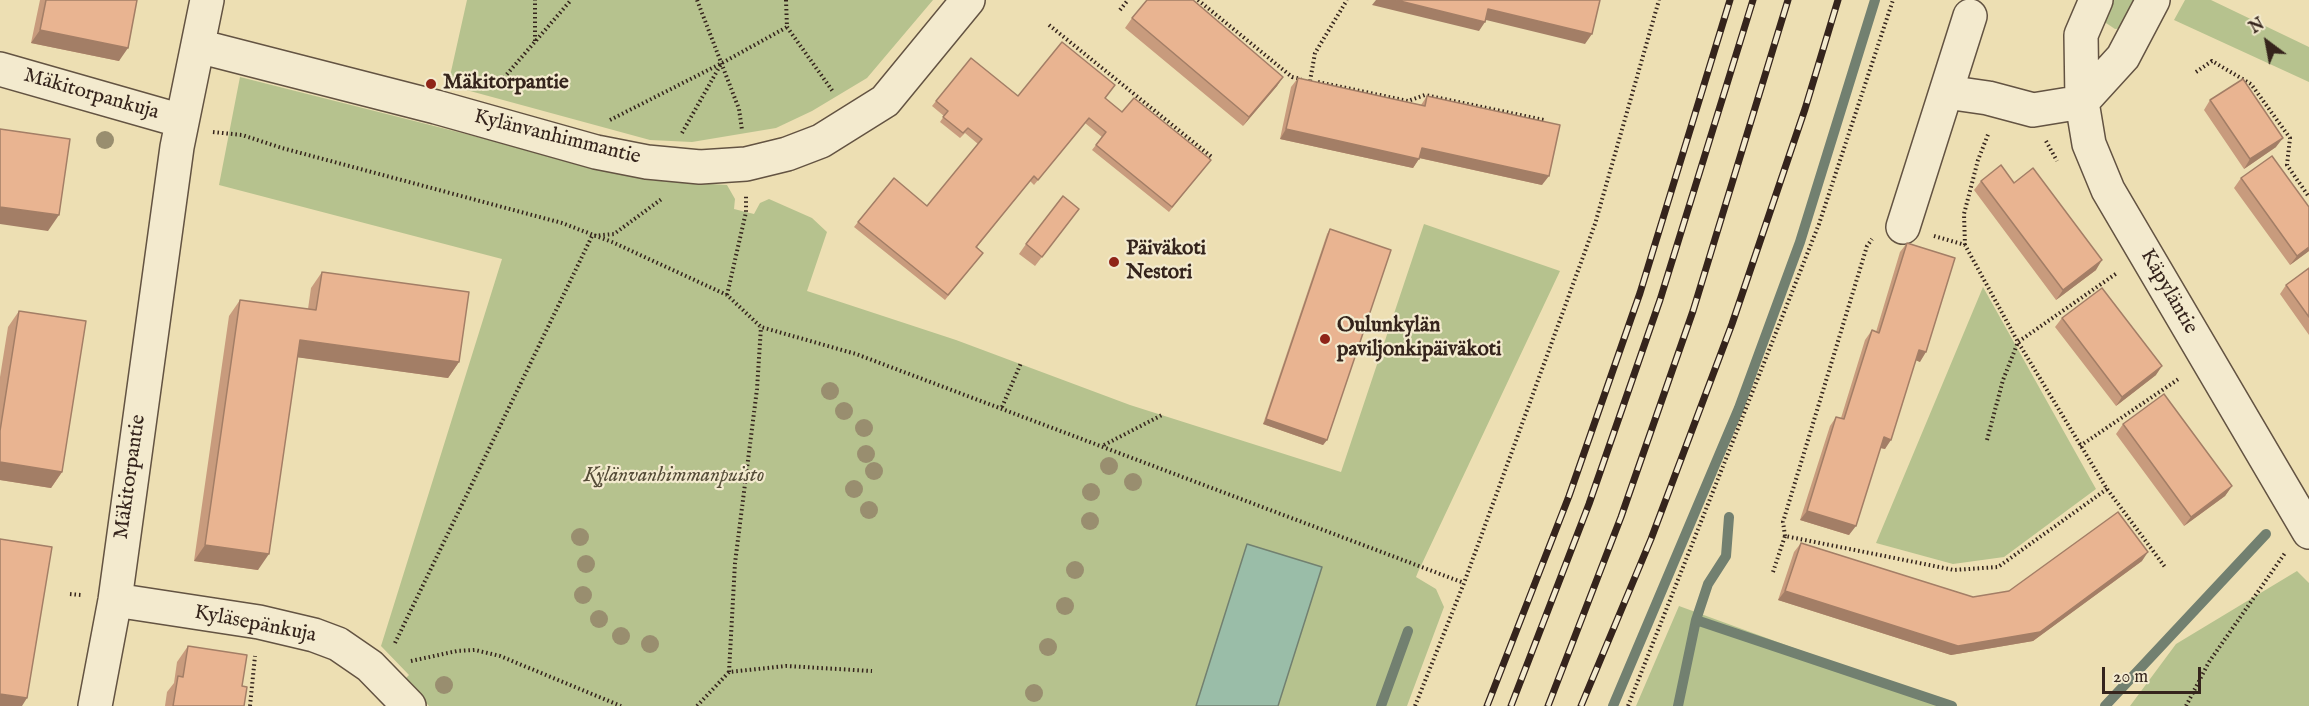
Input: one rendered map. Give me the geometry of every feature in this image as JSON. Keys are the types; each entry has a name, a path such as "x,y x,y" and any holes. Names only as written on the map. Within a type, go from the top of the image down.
{"street":[{"name":"Mäkitorpantie","path":"95,706 115,600 183,121 207,0"},
{"name":"Kylänvanhimmantie","path":"198,46 436,107 596,152 648,162 691,166 746,164 787,154 820,141 852,124 885,102 968,0"},
{"name":"Käpyläntie","path":"2096,0 2081,35 2082,102 2089,144 2108,190 2308,530"},
{"path":"1946,92 2000,101 2033,110 2082,102 2123,57 2153,0"},
{"path":"1903,227 1970,16"},
{"name":"Mäkitorpankuja","path":"0,69 183,121"},
{"name":"Kyläsepänkuja","path":"115,600 259,622 314,635 338,644 370,666 409,706"}],"path":[{"path":"493,91 571,0"},
{"path":"697,0 739,109 742,132"},
{"path":"786,0 787,27 835,94"},
{"path":"1120,10 1128,0"},
{"path":"1198,0 1292,77 1408,101 1425,94 1544,120"},
{"path":"1310,81 1315,53 1347,0"},
{"path":"1415,706 1464,583 1594,224 1659,0"},
{"path":"1628,706 1819,224 1893,0"},
{"path":"535,41 537,1"},
{"path":"1049,25 1213,158"},
{"path":"602,124 787,27"},
{"path":"2196,72 2212,61 2252,84 2290,138 2287,165 2309,197"},
{"path":"681,135 722,63"},
{"path":"2000,101 1978,160 1964,214 1965,245 2018,342 2080,446 2107,489 2165,567"},
{"path":"214,132 242,135 282,148 562,223 612,242 727,295 761,327 856,354 1103,445 1464,583"},
{"path":"592,236 614,234 630,224 670,192 691,166"},
{"path":"727,295 746,212 747,191"},
{"path":"1773,572 1785,536 1783,522 1867,246 1879,230 1903,227 1965,245"},
{"path":"393,648 592,236"},
{"path":"1987,440 2003,380 2018,342 2119,272"},
{"path":"698,706 729,672 735,563 757,389 761,327"},
{"path":"1002,408 1021,363"},
{"path":"2080,446 2180,378"},
{"path":"1103,445 1162,415"},
{"path":"1785,536 1954,570 1998,567 2107,489"},
{"path":"2186,706 2209,662 2250,600 2308,530"},
{"path":"250,706 259,622"},
{"path":"409,661 457,651 475,650 500,656 621,706"},
{"path":"729,672 786,666 872,671"}],"green space":[{"path":"467,0 933,0 867,78 812,111 776,128 692,142 650,140 448,85"},
{"path":"2105,0 2139,0 2124,28 2115,29 2103,21"},
{"path":"2185,0 2211,0 2309,47 2309,82 2174,20"},
{"name":"Kylänvanhimmanpuisto","path":"240,77 648,180 727,185 735,199 734,209 754,214 760,203 769,199 812,218 827,232 807,291 956,340 1130,405 1341,472 1424,224 1560,271 1416,577 1436,589 1444,607 1407,706 429,706 404,680 409,675 381,646 502,259 219,185"},
{"path":"1983,287 2096,489 2004,557 1953,564 1876,543"},
{"path":"2297,571 2309,583 2309,706 2130,706 2176,644"},
{"path":"1679,606 1953,706 1636,706"}],"shaded area":[{"path":"1247,544 1322,567 1278,706 1196,706"}],"building":[{"path":"46,0 137,0 128,48 40,30"},
{"path":"1147,0 1193,0 1283,77 1249,117 1132,18"},
{"path":"1396,0 1600,0 1592,34 1488,9 1485,22"},
{"path":"1062,42 1115,85 1105,98 1122,112 1134,98 1211,160 1172,207 1096,145 1106,132 1089,118 1038,180 1034,176 976,247 983,253 948,295 858,222 894,178 927,206 982,139 968,128 963,133 943,117 948,111 936,101 971,58 1018,96"},
{"path":"1298,78 1425,106 1427,96 1560,125 1549,176 1422,148 1419,159 1286,129"},
{"path":"2243,79 2283,138 2250,159 2210,100"},
{"path":"0,129 70,139 59,215 0,207"},
{"path":"2272,156 2309,207 2309,247 2297,256 2241,178"},
{"path":"2001,165 2014,183 2033,168 2102,260 2063,290 1981,181"},
{"path":"1063,196 1079,209 1042,257 1026,244"},
{"name":"Oulunkylän paviljonkipäiväkoti","path":"1330,229 1391,250 1327,440 1266,419"},
{"path":"1907,243 1955,258 1926,352 1919,350 1891,440 1884,437 1856,526 1807,511 1836,417 1844,419 1872,330 1879,333"},
{"path":"2309,268 2309,317 2286,285"},
{"path":"322,272 469,292 459,362 300,340 269,554 205,545 240,300 316,310"},
{"path":"2102,288 2162,366 2122,397 2062,318"},
{"path":"19,311 86,321 62,472 0,462 0,431"},
{"path":"2164,394 2232,486 2191,517 2123,424"},
{"path":"2118,512 2148,552 2040,632 1958,646 1785,591 1801,543 1973,597 2009,591"},
{"path":"0,539 52,547 27,698 0,694"},
{"path":"188,646 247,655 242,686 247,687 244,706 173,706 178,676 183,677"}],"waterway":[{"path":"1613,706 1739,408 1800,242 1875,0"},
{"path":"1696,620 1708,584 1726,556 1729,517"},
{"path":"2105,706 2266,534"},
{"path":"1678,706 1696,620 1952,706"},
{"path":"1381,706 1408,631"}],"railway":[{"path":"1487,706 1569,496 1640,293 1730,0"},
{"path":"1511,706 1589,504 1660,300 1753,0"},
{"path":"1548,706 1621,517 1693,311 1788,0"},
{"path":"1581,706 1651,539 1732,324 1805,109 1838,0"}],"place":[{"name":"Mäkitorpantie","path":"431,84"},
{"name":"Päiväkoti Nestori","path":"1114,262"},
{"name":"Oulunkylän paviljonkipäiväkoti","path":"1325,339"}]}
